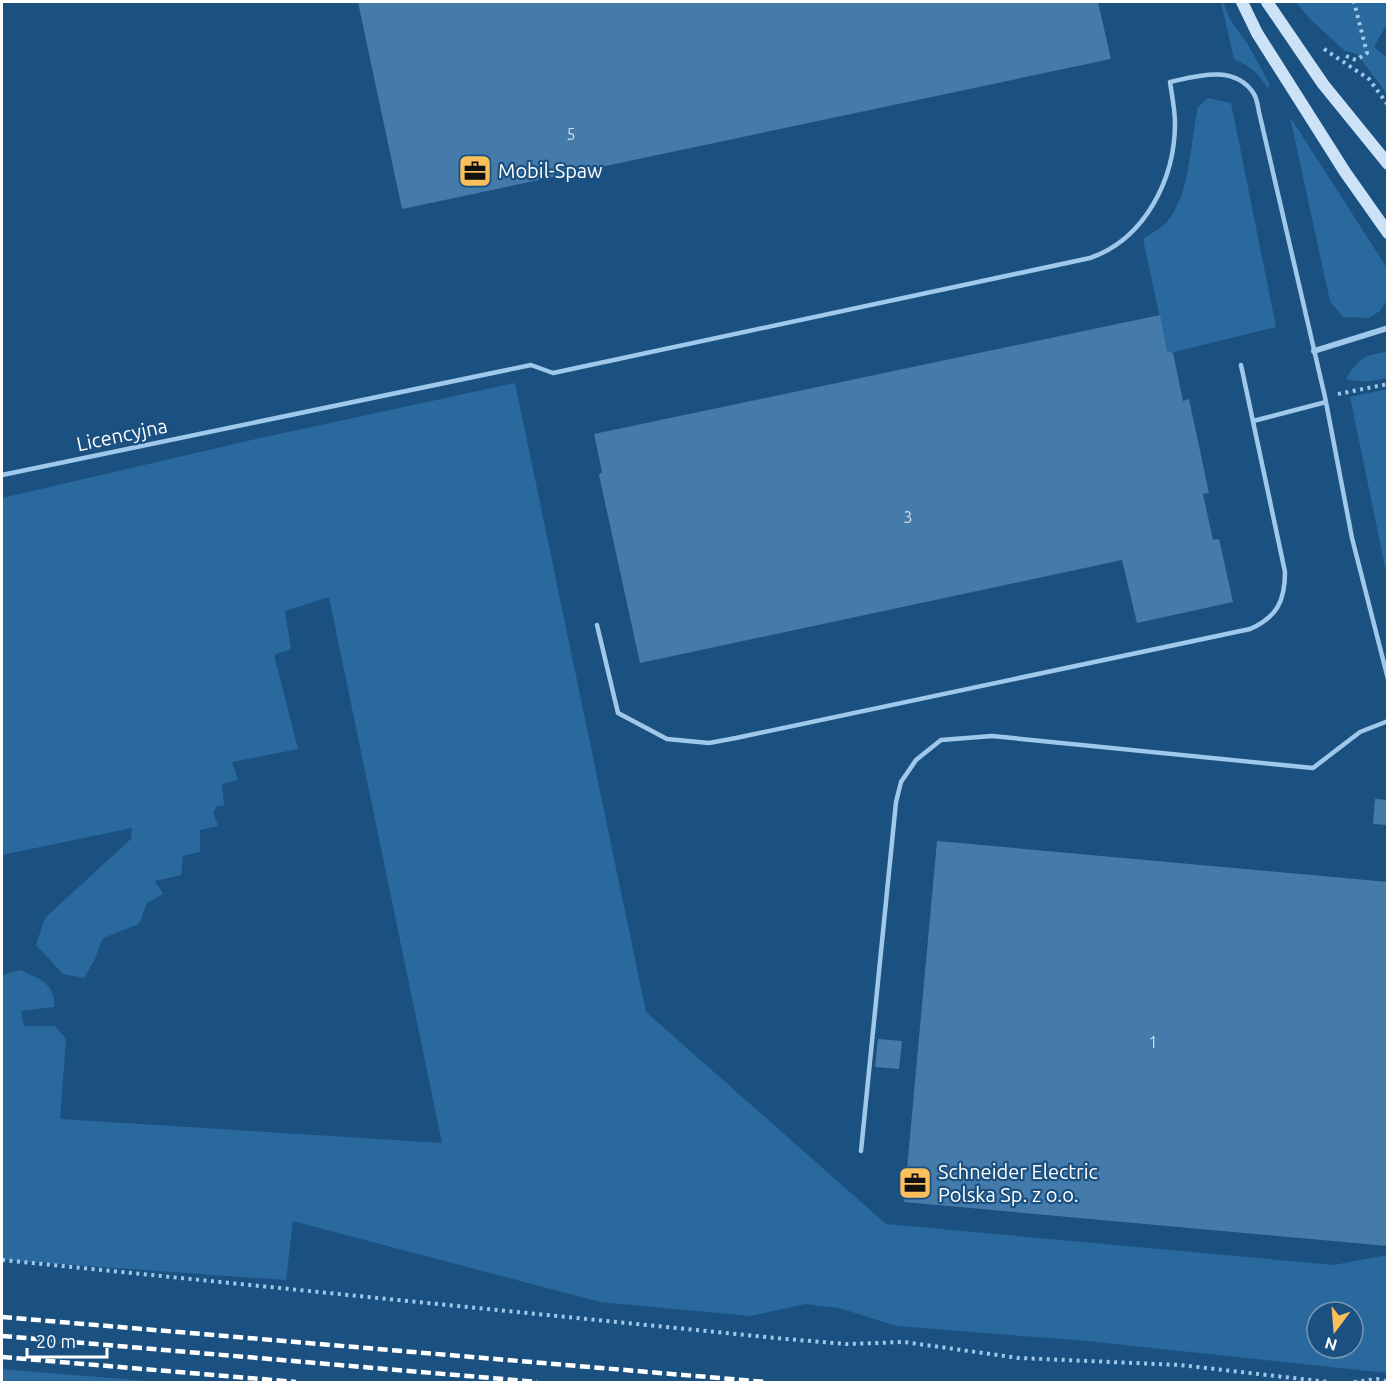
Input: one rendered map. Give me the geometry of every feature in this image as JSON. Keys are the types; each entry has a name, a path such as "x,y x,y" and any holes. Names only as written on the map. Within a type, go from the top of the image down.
{"street":[{"path":"1242,2 1257,33 1345,172 1388,233"},
{"path":"1267,2 1323,84 1388,164"},
{"path":"1314,351 1388,328"}],"lane":[{"name":"Licencyjna","path":"2,475 531,365 553,373 1067,263 1107,252 1142,222 1170,170 1175,123 1170,82 1215,74 1231,76 1243,82 1254,95 1314,351"},
{"path":"1314,351 1352,538 1388,679"},
{"path":"597,625 618,713 667,739 709,742 748,736 1250,629 1266,622 1279,606 1285,589 1285,572 1241,365"},
{"path":"1253,421 1325,400"},
{"path":"861,1151 896,802 901,782 916,760 932,746 941,740 992,736 1313,768 1360,732 1388,721"}],"path":[{"path":"1346,56 1356,60 1367,53 1354,2"},
{"path":"1321,46 1369,78 1388,105"},
{"path":"1325,400 1388,384"},
{"path":"2,1260 775,1338 846,1344 904,1342 1019,1358 1180,1365 1328,1383"},
{"path":"1354,1383 1377,1379 1388,1382"}],"shaded area":[{"path":"1221,2 1270,85 1268,88 1253,70 1234,59"},
{"path":"1296,2 1387,2 1387,24 1374,47 1387,58 1387,94 1357,54 1345,51 1309,18"},
{"path":"1208,98 1231,103 1276,327 1170,353 1167,351 1143,239 1166,223 1180,198 1185,183 1198,107"},
{"path":"1290,117 1387,268 1387,300 1380,311 1368,318 1343,317 1330,301"},
{"path":"1387,352 1387,378 1367,381 1346,379 1362,359"},
{"path":"515,383 646,1012 886,1224 1334,1265 1387,1255 1387,1373 1087,1341 897,1326 839,1308 805,1304 750,1316 600,1302 293,1221 286,1280 2,1260 2,975 20,970 45,983 54,999 54,1007 21,1011 24,1026 55,1026 66,1039 60,1119 442,1143 329,597 285,611 291,649 274,655 298,749 232,762 238,780 222,784 224,806 217,806 213,812 218,826 200,830 200,852 183,856 181,875 155,881 163,894 147,903 139,924 103,938 84,978 63,974 36,945 45,918 131,839 132,828 2,855 2,498 256,439"},
{"path":"1388,389 1387,576 1350,397"},
{"path":"2,1369 158,1382 2,1382"}],"building":[{"path":"358,2 1098,2 1111,59 402,209"},
{"path":"1160,315 1167,351 1173,353 1183,401 1189,399 1209,493 1203,494 1213,540 1219,539 1233,602 1137,623 1122,560 640,663 599,475 602,472 594,434"},
{"path":"1375,799 1388,800 1388,825 1373,824"},
{"path":"937,841 1388,882 1388,1246 904,1202"},
{"path":"878,1039 902,1041 899,1069 875,1067"}],"railway":[{"path":"2,1317 766,1382"},
{"path":"2,1336 537,1382"},
{"path":"2,1357 296,1382"}],"place":[{"name":"Mobil-Spaw","path":"475,171"},
{"name":"Schneider Electric Polska Sp. z o.o.","path":"915,1183"}]}
